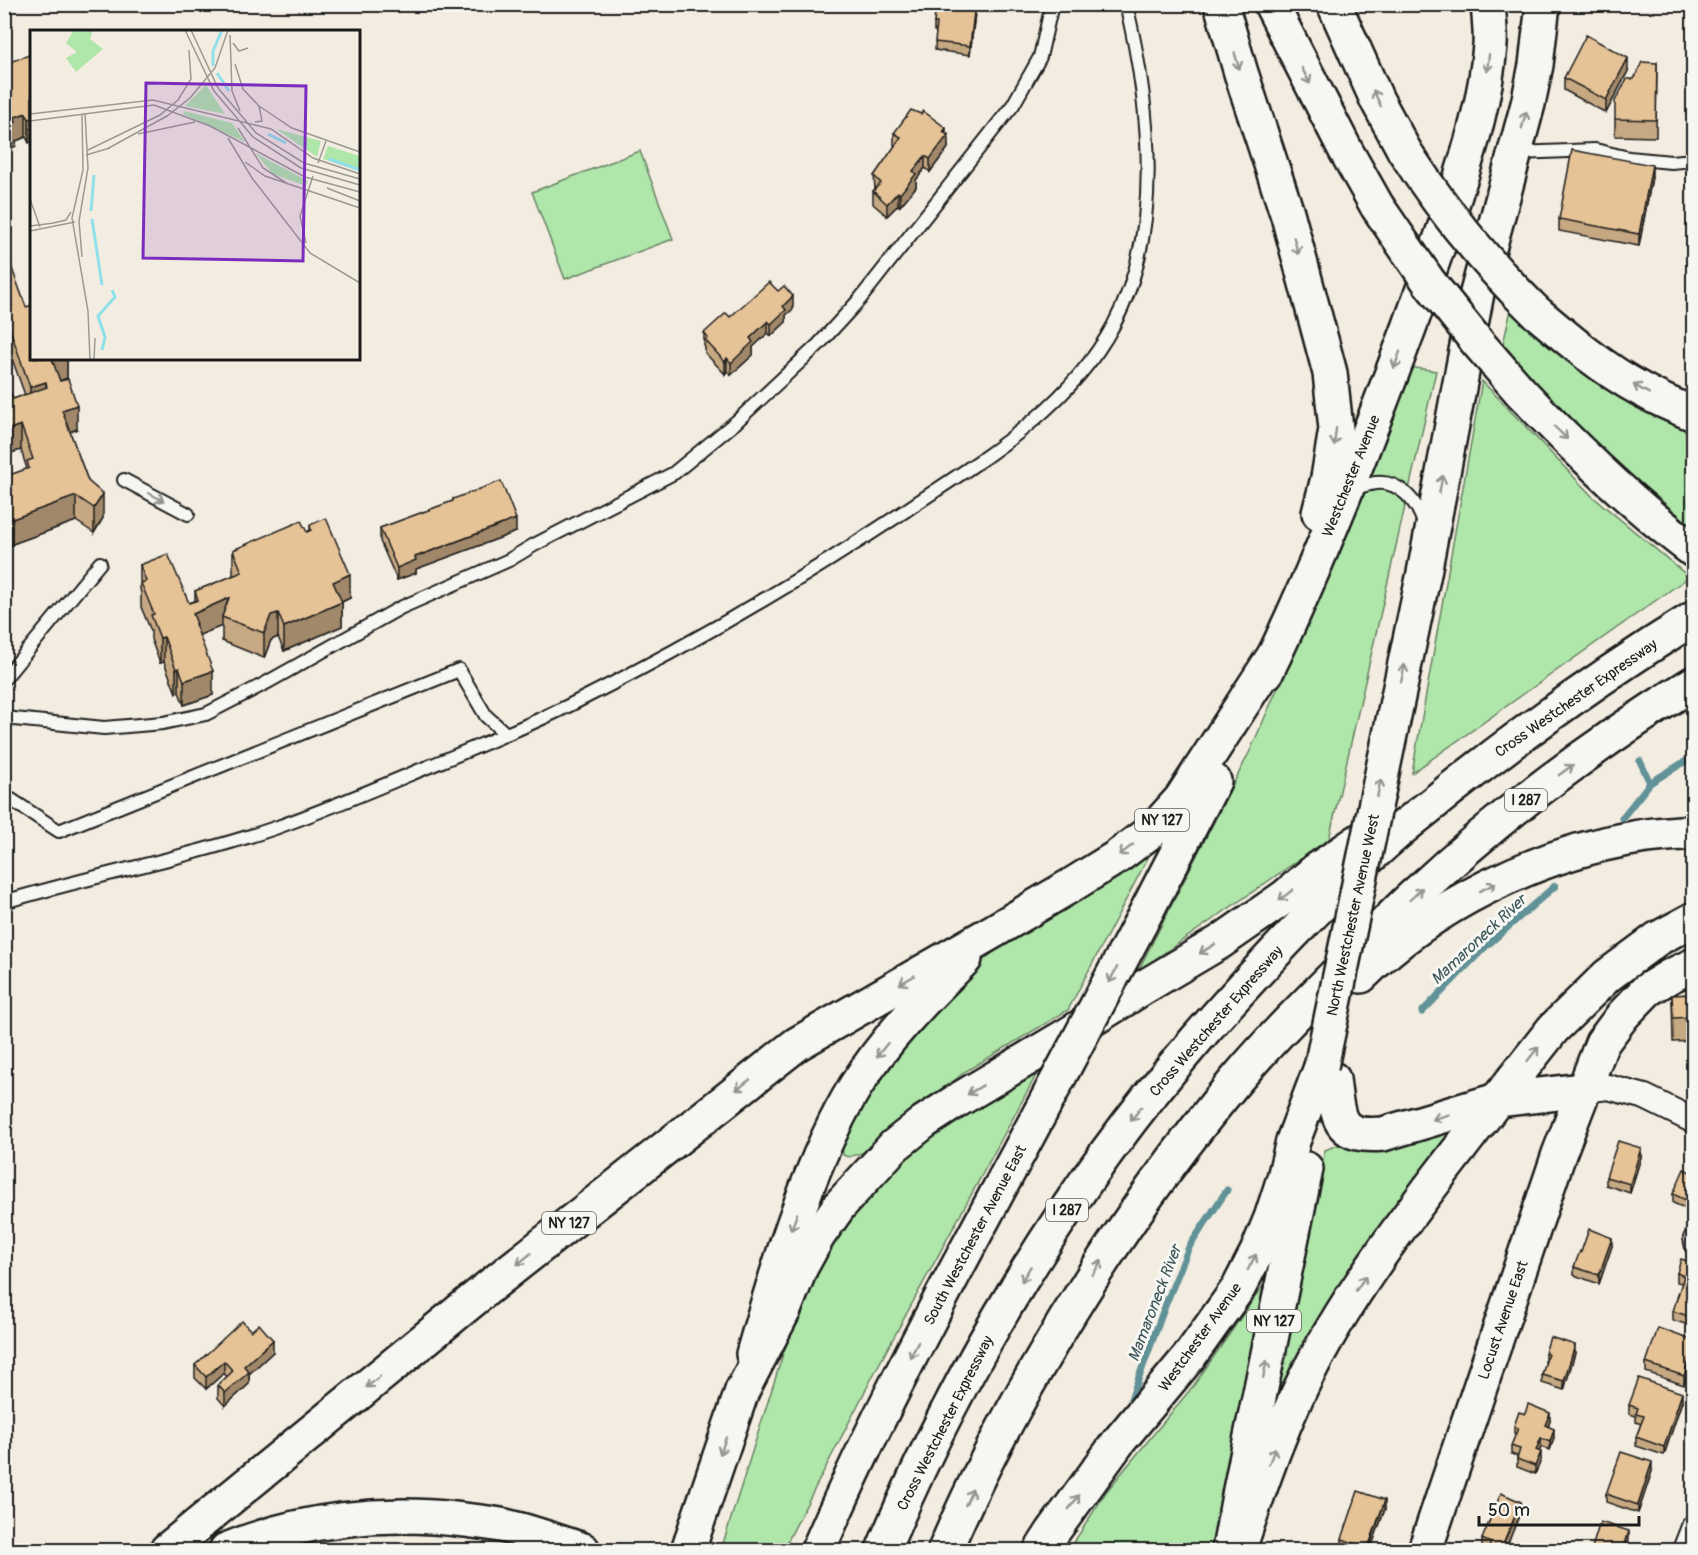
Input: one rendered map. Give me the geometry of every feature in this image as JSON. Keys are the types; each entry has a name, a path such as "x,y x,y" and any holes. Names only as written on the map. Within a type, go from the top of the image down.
{"main road":[{"path":"1221,4 1288,216 1330,373 1336,429 1329,478 1289,624"},
{"path":"1271,4 1346,151 1377,206 1429,282 1478,343 1557,429 1614,484 1688,547"},
{"path":"1334,4 1377,100 1414,168 1458,227 1505,282 1536,312 1608,369 1641,390 1694,414"},
{"name":"Westchester Avenue","path":"1140,924 1224,761 1289,624 1346,490 1417,305 1439,245 1477,122 1490,43 1488,4"},
{"path":"1430,542 1477,293 1528,104 1536,65 1542,4"},
{"name":"North Westchester Avenue West","path":"1320,1084 1430,542"},
{"name":"Cross Westchester Expressway","path":"883,1551 929,1448 966,1377 1048,1239 1141,1107 1208,1026 1314,912 1392,837 1501,750 1567,701 1694,618"},
{"name":"NY 127","path":"167,1551 490,1286 797,1044 1117,858 1154,829 1181,799 1275,654"},
{"name":"I 287","path":"945,1551 1016,1404 1055,1336 1108,1251 1186,1142 1236,1080 1287,1023 1417,892 1475,841 1536,791 1664,701 1694,683"},
{"path":"742,1391 784,1310 801,1268 818,1236 840,1205 894,1146 924,1122 958,1100 1220,942 1373,831 1501,750"},
{"path":"1186,1142 1266,1072 1370,967 1448,907 1502,879 1572,852 1634,838 1694,832"},
{"path":"1238,1551 1284,1427 1316,1357 1378,1259 1553,1029 1606,976 1657,939 1694,919"},
{"name":"South Westchester Avenue East","path":"818,1551 875,1426 910,1357 1140,924"},
{"path":"688,1551 742,1391 786,1245 815,1166 833,1126 861,1078 910,1015 994,931"},
{"name":"Locust Avenue East","path":"1425,1551 1559,1154 1602,1043 1623,1015 1647,990 1694,965"},
{"path":"1320,1084 1344,1126 1353,1133 1368,1136 1383,1134 1497,1100 1584,1090"},
{"name":"Westchester Avenue","path":"1041,1551 1119,1441 1189,1357 1239,1287 1271,1218 1293,1141 1320,1084"},
{"name":"NY 127","path":"1229,1551 1313,1131 1320,1084"},
{"path":"802,1551 875,1426"},
{"path":"226,1551 273,1534 304,1526 339,1520 411,1516 431,1516 508,1526 584,1551"}],"street":[{"path":"1584,1090 1608,1087 1645,1097 1694,1121"},
{"path":"1685,1551 1694,1527"}],"lane":[{"path":"4,718 104,728 163,723 206,714 400,608 509,560 674,473 736,422 819,344 867,290 1013,105 1040,57 1052,4"},
{"path":"4,902 272,829 331,807 570,705 719,626 805,575 962,473 1046,411 1089,364 1113,326 1137,266 1147,194 1144,110 1126,4"},
{"path":"1515,153 1595,150 1629,158 1671,162 1694,160"},
{"path":"124,480 188,514"},
{"path":"1346,490 1376,483 1388,483 1409,495 1420,511 1430,542"},
{"path":"4,679 100,563"},
{"path":"4,795 59,831 459,670 486,716 506,734"},
{"path":"1694,1230 1690,1238 1694,1249"}],"green space":[{"path":"640,151 673,239 565,279 532,192"},
{"path":"1511,310 1693,429 1693,527 1628,473 1558,408 1502,348"},
{"path":"1408,367 1436,371 1329,839 1138,971 1250,751 1353,516"},
{"path":"1482,381 1592,496 1689,577 1412,773"},
{"path":"1152,850 1068,1010 966,1071 862,1153 848,1157 843,1155 842,1141 870,1084 964,976 1036,918"},
{"path":"1039,1070 877,1368 783,1550 721,1550 784,1351 807,1293 832,1243 864,1200 898,1165 960,1115"},
{"path":"1452,1129 1311,1335 1279,1398 1272,1397 1325,1150 1340,1144 1357,1149 1384,1152"},
{"path":"1276,1267 1214,1550 1069,1550 1106,1492 1194,1385"}],"building":[{"path":"939,4 975,4 970,46 935,42 937,23 934,23 935,13 938,13"},
{"path":"1586,35 1628,58 1606,100 1564,78"},
{"path":"30,55 30,119 26,113 15,117 16,122 4,126 4,64"},
{"path":"1642,62 1657,63 1656,120 1615,119 1615,101 1627,79 1634,79"},
{"path":"911,110 921,114 923,111 946,128 943,132 948,135 930,159 925,156 913,171 916,174 900,194 898,192 887,204 873,191 881,183 874,176 901,137 894,133"},
{"path":"1572,150 1652,165 1639,234 1559,219"},
{"path":"6,252 26,307 30,306 30,360 52,360 60,381 68,379 77,405 62,410 88,481 103,494 94,508 76,496 4,522 4,477 29,468 27,461 33,459 21,425 4,431 4,392 10,390 13,399 47,387 46,382 30,387 6,318 4,318 4,308 12,305 4,286 4,253"},
{"path":"769,282 778,291 784,286 793,296 783,306 786,310 771,324 768,321 750,338 753,342 731,363 727,358 725,362 705,340 708,338 704,333 726,313 730,317"},
{"path":"501,481 516,519 415,557 416,560 397,568 380,528"},
{"path":"326,518 350,574 333,582 342,602 284,627 278,613 271,615 264,633 222,617 229,598 193,614 213,671 184,681 179,668 176,669 164,637 160,638 151,615 154,614 141,583 146,581 140,565 168,554 189,603 198,600 195,591 242,572 233,550 301,521 307,532 311,530 310,525"},
{"path":"4,539 9,553 4,555"},
{"path":"1694,994 1694,1017 1673,1018 1672,995"},
{"path":"1618,1141 1641,1148 1630,1184 1606,1177"},
{"path":"1684,1169 1694,1174 1694,1204 1673,1194"},
{"path":"1589,1229 1612,1238 1599,1275 1574,1267"},
{"path":"1681,1259 1694,1263 1694,1318 1673,1311 1684,1276 1677,1273"},
{"path":"242,1321 251,1331 259,1324 273,1340 244,1366 249,1372 225,1393 218,1385 233,1371 224,1361 206,1377 195,1365"},
{"path":"1658,1328 1694,1341 1684,1376 1646,1363"},
{"path":"1550,1337 1575,1345 1564,1381 1542,1375"},
{"path":"1639,1378 1682,1393 1664,1447 1636,1437 1644,1416 1636,1414 1638,1408 1629,1405"},
{"path":"1528,1404 1550,1413 1545,1425 1554,1429 1550,1442 1541,1438 1536,1450 1541,1452 1535,1466 1517,1459 1520,1449 1511,1446 1518,1428 1514,1426 1519,1412 1525,1414"},
{"path":"1621,1452 1652,1462 1638,1505 1606,1494"},
{"path":"1358,1491 1385,1500 1368,1548 1342,1539"},
{"path":"1501,1493 1521,1502 1504,1542 1513,1546 1511,1551 1487,1551 1491,1543 1482,1539"},
{"path":"1600,1522 1629,1531 1623,1551 1591,1551"}],"waterway":[{"name":"Mamaroneck River","path":"1622,818 1650,783 1694,756"},
{"path":"1640,761 1650,783"},
{"name":"Mamaroneck River","path":"1422,1012 1484,948 1555,886"},
{"name":"Mamaroneck River","path":"1131,1399 1189,1247 1227,1190"}]}
